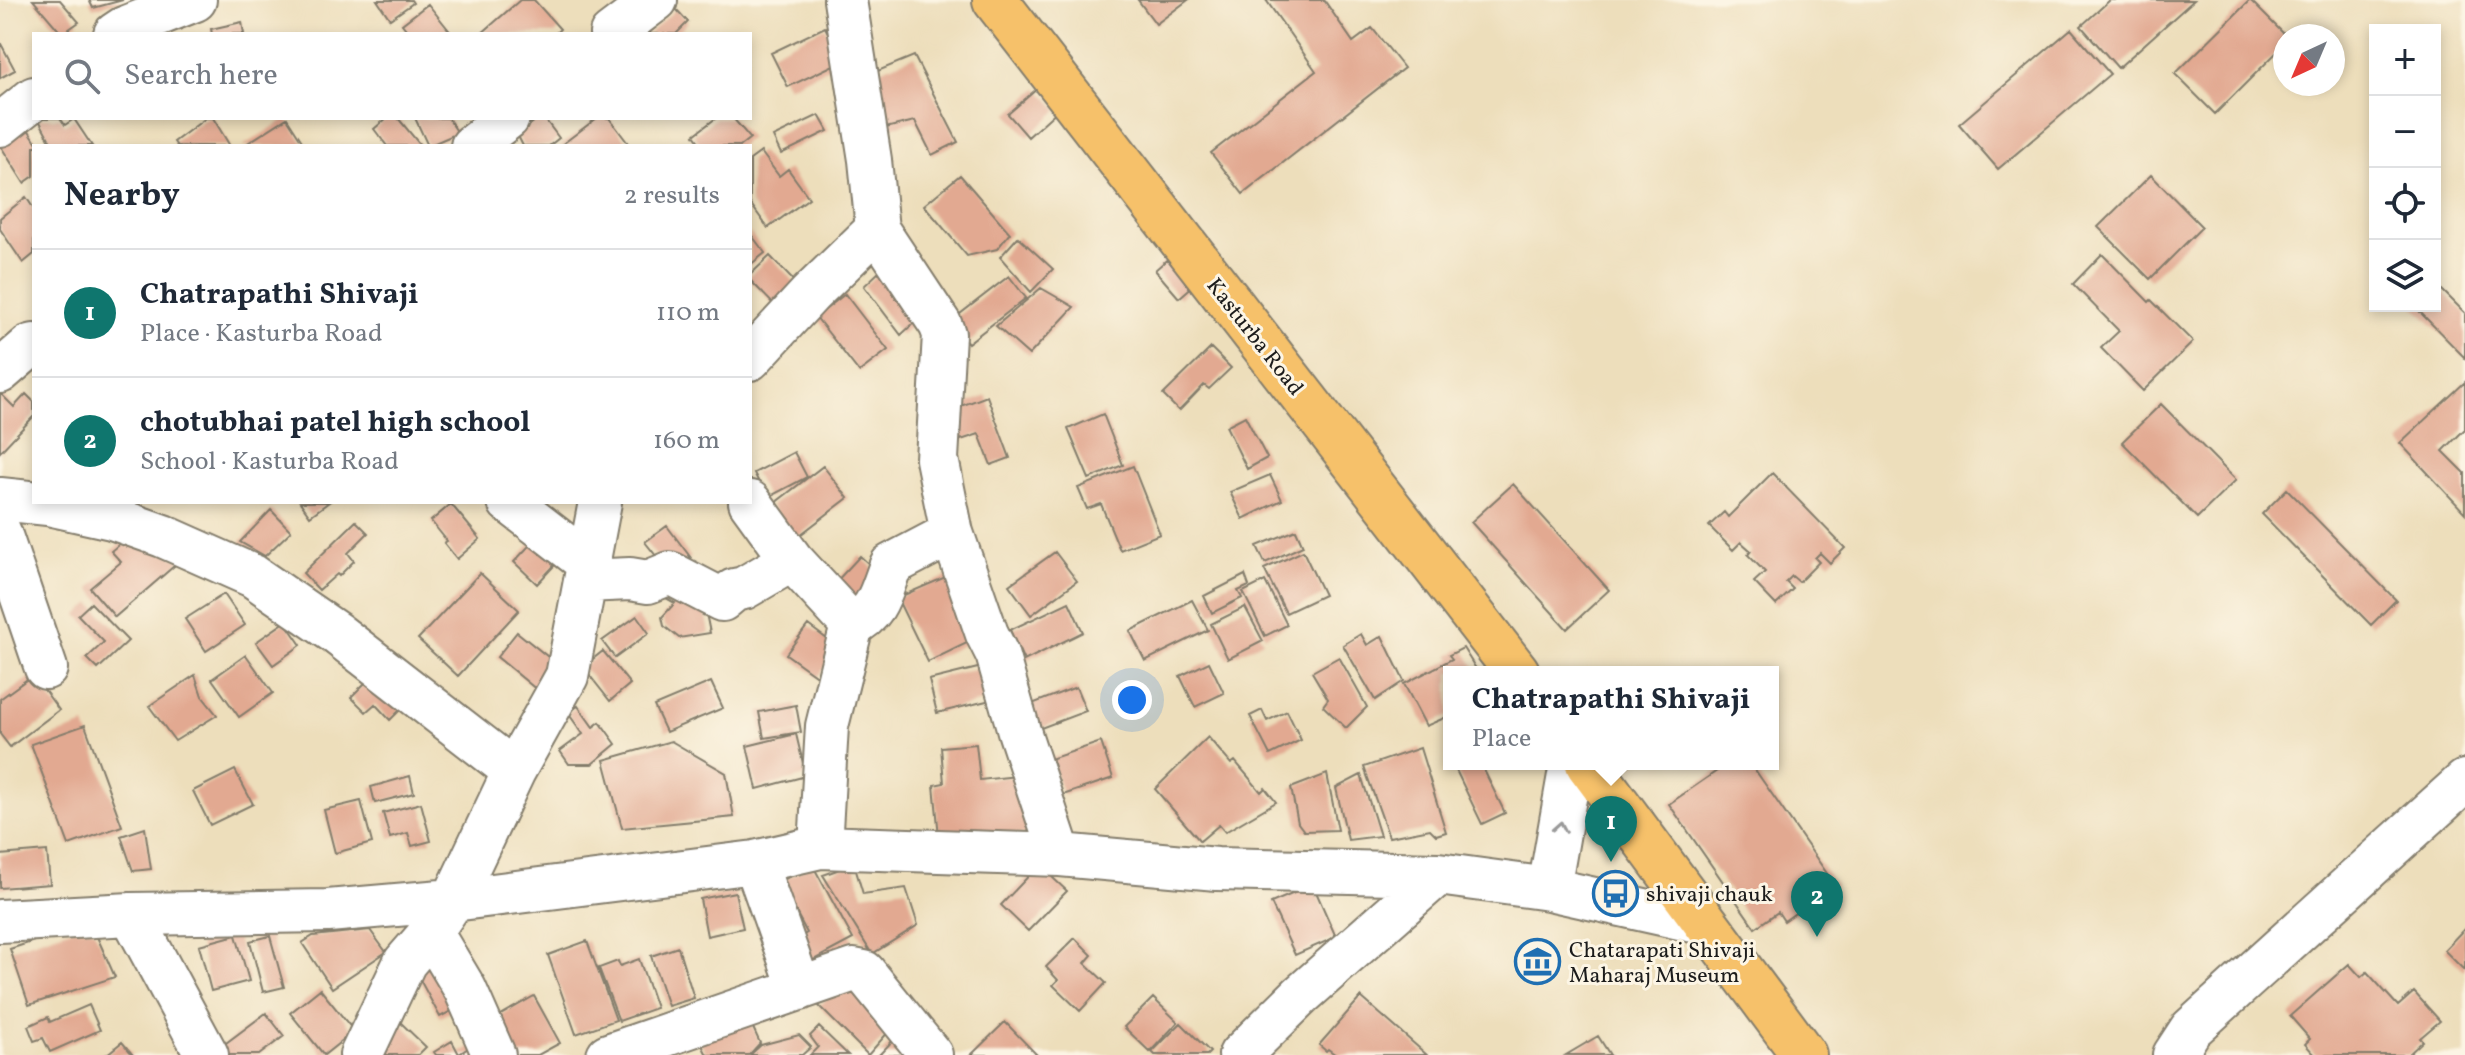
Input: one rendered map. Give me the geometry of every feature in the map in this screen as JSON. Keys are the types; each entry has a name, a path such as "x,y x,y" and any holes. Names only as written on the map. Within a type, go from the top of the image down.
{"main road":[{"name":"Kasturba Road","path":"995,0 1512,666"},
{"path":"1592,770 1804,1055"}],"street":[{"path":"118,32 195,0"},
{"path":"614,32 656,0"},
{"path":"845,0 870,160 877,229 944,334 937,459 952,533 987,634 997,654 1060,855"},
{"path":"0,125 32,100"},
{"path":"475,144 505,120"},
{"path":"752,357 810,294 877,229"},
{"path":"0,372 32,346"},
{"path":"0,499 32,502"},
{"path":"48,504 112,518 163,536 253,576 336,633 514,771"},
{"path":"511,504 586,572 648,582 670,573 722,600 734,590 744,588 792,560"},
{"path":"361,1055 405,962 442,916 514,771 567,676 600,504"},
{"path":"751,504 792,560 852,625"},
{"path":"0,533 46,668"},
{"path":"852,625 867,618 875,606 891,565 952,533"},
{"path":"820,847 827,726 852,625"},
{"path":"1549,889 1570,770"},
{"path":"2189,1046 2465,781"},
{"path":"0,921 131,914 328,911 442,916 755,862 820,847 1060,855 1217,869 1438,874 1549,889 1707,924"},
{"path":"755,862 800,989"},
{"path":"1252,1053 1301,995 1438,874"},
{"path":"131,914 207,1055"},
{"path":"442,916 465,989 494,1055"},
{"path":"608,1055 854,970 864,972 931,1055"}],"building":[{"path":"33,0 60,0 79,22 60,32"},
{"path":"89,0 123,0 93,8"},
{"path":"377,0 411,0 413,3 390,19"},
{"path":"520,0 534,0 560,29 557,32 483,32"},
{"path":"1138,0 1188,0 1156,24"},
{"path":"1266,0 1324,0 1353,42 1372,28 1404,68 1243,194 1211,153 1316,71"},
{"path":"2110,0 2194,0 2118,68 2081,26"},
{"path":"2250,0 2274,24 2273,56 2215,114 2175,74"},
{"path":"428,4 450,32 408,32 402,24"},
{"path":"676,9 688,22 678,32 650,32"},
{"path":"242,22 244,32 212,32 211,29"},
{"path":"825,27 842,61 788,87 771,53"},
{"path":"2071,29 2110,74 1998,169 1959,124"},
{"path":"0,42 15,70 0,78"},
{"path":"914,56 958,142 932,155 915,121 873,131 863,77"},
{"path":"1038,88 1058,110 1028,137 1008,114"},
{"path":"819,115 828,131 781,154 773,137"},
{"path":"39,120 61,120 65,125 75,120 91,144 52,144"},
{"path":"203,120 214,120 229,144 176,144 174,142"},
{"path":"288,120 304,144 246,144"},
{"path":"385,120 400,120 419,144 385,144 374,129"},
{"path":"416,120 449,120 458,133 433,144 427,144"},
{"path":"535,120 546,120 559,138 552,144 522,144 517,134"},
{"path":"594,120 610,120 628,144 563,144"},
{"path":"713,120 735,120 750,138 742,144 701,144 694,135"},
{"path":"24,123 38,144 32,144 32,177 24,183 0,145"},
{"path":"761,152 779,176 788,169 809,198 768,228 752,206 752,159"},
{"path":"960,175 1010,233 997,249 967,256 924,205"},
{"path":"2151,175 2202,227 2150,279 2098,227"},
{"path":"26,197 32,206 32,256 23,263 0,229 0,218"},
{"path":"752,236 765,253 752,263"},
{"path":"1018,237 1053,269 1031,292 1000,257"},
{"path":"1179,249 1203,277 1179,298 1155,270"},
{"path":"2102,254 2193,342 2143,391 2101,348 2119,331 2073,284"},
{"path":"770,256 805,293 783,314 752,282 752,273"},
{"path":"880,271 915,322 901,335 864,286"},
{"path":"1009,276 1026,298 968,343 951,321"},
{"path":"1041,288 1074,307 1029,355 996,326"},
{"path":"2441,289 2465,313 2465,358 2420,312 2441,312"},
{"path":"845,294 888,350 859,372 816,317"},
{"path":"1211,348 1231,368 1209,389 1204,385 1179,411 1163,395"},
{"path":"2465,382 2465,429 2443,451 2465,473 2465,513 2400,443"},
{"path":"0,393 14,407 26,394 32,400 32,418 0,452"},
{"path":"987,396 1010,458 991,465 979,434 961,440 950,410"},
{"path":"2161,404 2236,480 2197,518 2122,442"},
{"path":"1103,414 1123,465 1089,479 1068,429"},
{"path":"1245,416 1267,458 1247,469 1226,426"},
{"path":"794,452 807,477 767,498 754,473"},
{"path":"823,466 848,498 796,538 771,506"},
{"path":"1133,466 1160,534 1120,550 1101,504 1087,509 1078,488"},
{"path":"1772,473 1845,548 1830,563 1820,553 1815,558 1819,562 1799,582 1792,576 1786,582 1793,589 1776,605 1754,582 1765,572 1748,555 1751,551 1741,542 1733,550 1709,526 1724,512 1728,517"},
{"path":"1270,475 1282,500 1243,519 1230,492"},
{"path":"1513,484 1609,590 1567,629 1471,522"},
{"path":"2287,489 2396,600 2371,625 2262,514"},
{"path":"301,504 326,504 310,516"},
{"path":"451,504 480,539 457,559 431,521"},
{"path":"271,510 291,531 265,556 240,542"},
{"path":"356,521 368,533 348,553 354,561 319,590 303,573"},
{"path":"667,526 691,558 665,567 645,542"},
{"path":"1296,530 1303,546 1265,563 1257,546"},
{"path":"542,532 565,554 537,584 514,562"},
{"path":"129,536 181,560 115,617 90,588 121,562 111,551"},
{"path":"1303,551 1324,595 1286,613 1264,569"},
{"path":"1055,552 1077,581 1031,615 1009,585"},
{"path":"860,556 881,575 854,605 833,585"},
{"path":"480,573 519,610 458,676 418,639"},
{"path":"950,575 969,642 928,662 897,598"},
{"path":"1245,575 1249,586 1238,591 1242,598 1212,613 1204,596"},
{"path":"677,580 703,598 710,633 679,638 664,626 662,617 675,603 664,597"},
{"path":"1265,581 1287,625 1265,636 1243,592"},
{"path":"224,594 245,625 206,651 185,619"},
{"path":"1192,600 1208,630 1145,661 1130,631"},
{"path":"1069,602 1083,632 1024,661 1010,630"},
{"path":"91,603 128,641 98,669 87,658 104,642 78,615"},
{"path":"1245,607 1263,641 1228,659 1211,624"},
{"path":"637,616 649,633 615,658 602,641"},
{"path":"285,622 301,645 273,665 256,642"},
{"path":"808,625 839,648 818,677 786,654"},
{"path":"517,632 558,665 537,690 497,657"},
{"path":"1361,634 1367,645 1382,636 1404,681 1375,700 1343,645"},
{"path":"1463,648 1474,666 1443,666 1443,719 1426,726 1404,684 1452,659 1449,655"},
{"path":"603,651 630,684 610,701 583,667"},
{"path":"246,655 273,693 239,717 212,679"},
{"path":"1339,657 1367,707 1346,728 1323,706 1328,699 1312,672"},
{"path":"1209,662 1224,693 1195,707 1180,676"},
{"path":"986,666 995,699 937,713 929,680"},
{"path":"375,673 406,704 390,720 375,704 366,712 351,697"},
{"path":"33,675 59,710 10,747 0,734 0,699"},
{"path":"195,675 202,696 217,715 175,741 149,706"},
{"path":"711,682 723,708 666,732 654,706"},
{"path":"1076,687 1086,711 1033,731 1024,707"},
{"path":"796,705 801,732 764,738 759,712"},
{"path":"578,706 593,727 600,722 616,744 592,764 569,764 560,751 583,734 568,713"},
{"path":"1262,710 1267,721 1287,711 1301,740 1270,755 1250,716"},
{"path":"85,725 122,826 69,845 31,744"},
{"path":"796,734 806,776 757,789 747,746"},
{"path":"1208,737 1231,764 1235,761 1261,792 1265,788 1276,802 1225,832 1219,825 1200,841 1155,789"},
{"path":"671,741 726,773 734,817 622,828 604,760"},
{"path":"1101,742 1113,778 1063,795 1050,759"},
{"path":"976,744 980,780 1028,775 1034,834 939,836 934,785 944,783 941,747"},
{"path":"1420,748 1446,832 1436,835 1430,829 1389,837 1364,767"},
{"path":"235,770 253,804 210,825 193,791"},
{"path":"1456,770 1484,770 1505,813 1482,824"},
{"path":"1718,770 1755,770 1835,885 1784,921 1778,912 1755,928 1669,804"},
{"path":"1327,774 1338,830 1304,831 1298,823 1291,788"},
{"path":"1361,775 1380,836 1348,840 1336,788"},
{"path":"410,776 414,793 375,803 371,787"},
{"path":"361,801 372,843 335,853 324,810"},
{"path":"421,803 431,841 412,846 408,833 390,838 383,813"},
{"path":"145,828 151,869 133,871 121,836"},
{"path":"47,851 50,884 0,888 0,855"},
{"path":"812,864 853,939 810,962 797,939 807,933 780,882"},
{"path":"854,864 863,894 906,888 918,925 872,954 823,875"},
{"path":"1039,865 1067,891 1028,931 1001,905"},
{"path":"1313,885 1336,937 1295,955 1271,903"},
{"path":"735,892 743,928 707,936 700,899"},
{"path":"74,928 94,930 115,977 29,1005 10,949"},
{"path":"2465,928 2465,971 2444,950"},
{"path":"370,930 386,952 332,988 302,943 313,936"},
{"path":"236,935 249,981 211,991 199,945"},
{"path":"270,936 284,987 263,992 250,941"},
{"path":"1075,938 1092,955 1085,963 1106,983 1080,1011 1053,985 1058,980 1046,967"},
{"path":"587,941 616,1020 576,1034 548,955"},
{"path":"678,947 694,998 668,1006 651,956"},
{"path":"434,955 461,1006 440,1017 413,967"},
{"path":"639,959 656,1008 619,1021 599,968 618,961 620,966"},
{"path":"2349,964 2361,977 2367,972 2398,1006 2414,992 2440,1021 2420,1038 2423,1041 2408,1055 2315,1055 2305,1044 2310,1039 2290,1016"},
{"path":"844,982 890,1030 868,1055 819,1006"},
{"path":"320,989 354,1031 324,1055 290,1013"},
{"path":"534,996 560,1043 538,1055 512,1055 492,1020"},
{"path":"1361,997 1427,1055 1336,1055 1319,1045"},
{"path":"1153,998 1178,1022 1150,1052 1124,1027"},
{"path":"89,1005 100,1030 50,1052 43,1038 34,1041 28,1026 48,1017 50,1022"},
{"path":"266,1013 284,1036 259,1055 210,1055"},
{"path":"749,1019 760,1043 749,1055 707,1055 700,1041"},
{"path":"398,1020 426,1047 418,1055 379,1055"},
{"path":"1005,1022 1037,1055 971,1055"},
{"path":"1181,1023 1210,1052 1207,1055 1155,1055 1152,1052"},
{"path":"819,1027 848,1055 810,1055 818,1047 810,1036"},
{"path":"899,1034 918,1055 879,1055"},
{"path":"799,1035 811,1047 802,1055 750,1055 761,1045"},
{"path":"1598,1036 1610,1055 1566,1055"},
{"path":"452,1041 459,1054 479,1041 488,1055 436,1055 434,1052"},
{"path":"122,1042 133,1055 106,1055"}],"place":[{"name":"Chatrapathi Shivaji","path":"1611,862"},
{"name":"shivaji chauk","path":"1615,893"},
{"name":"chotubhai patel high school","path":"1817,937"},
{"name":"Chatarapati Shivaji Maharaj Museum","path":"1538,962"}]}
